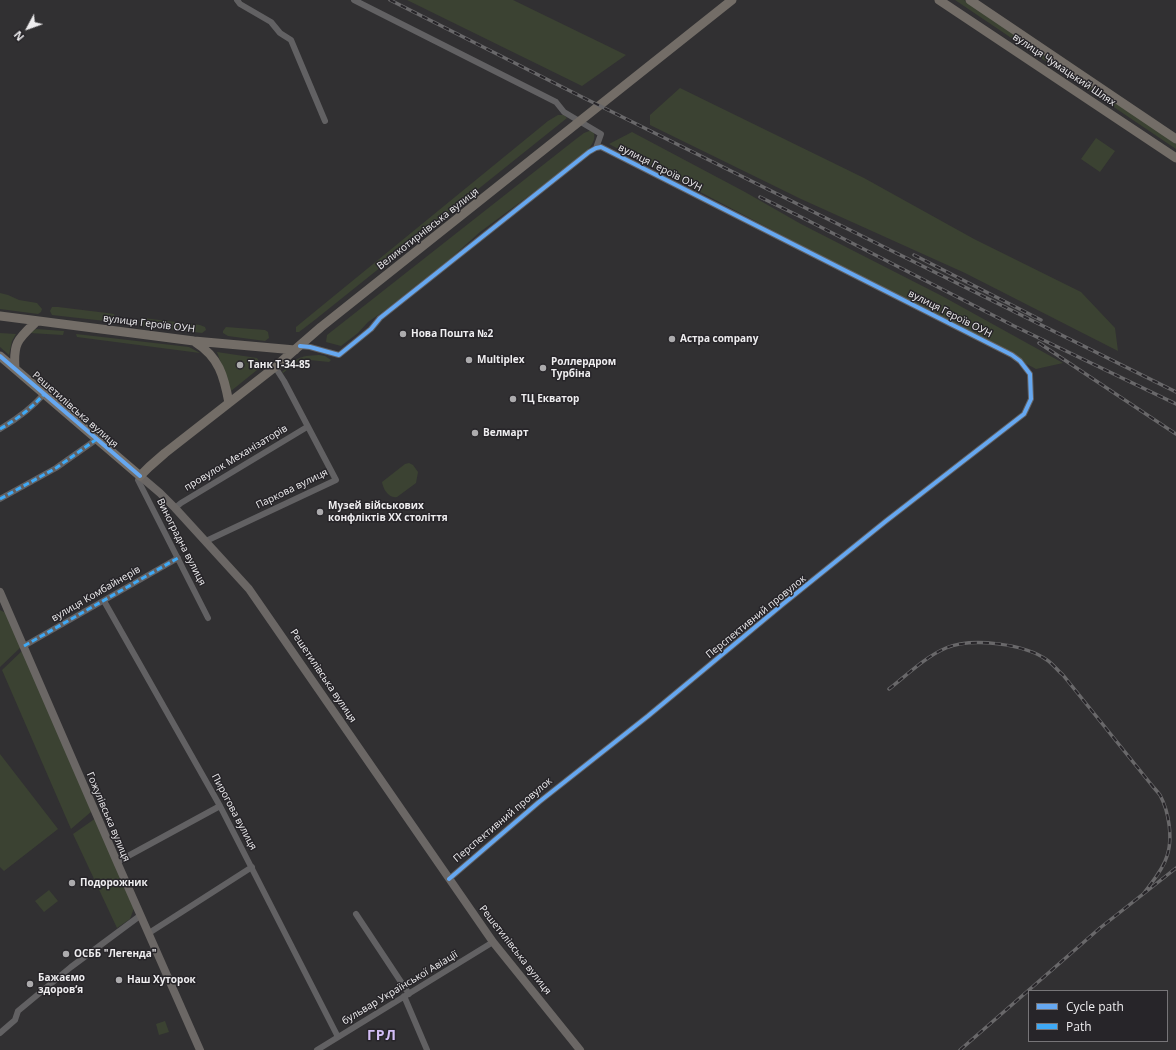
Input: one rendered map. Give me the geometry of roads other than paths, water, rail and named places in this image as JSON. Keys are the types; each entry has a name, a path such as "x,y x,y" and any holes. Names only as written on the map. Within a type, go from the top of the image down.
{"main road":[{"name":"Великотирнівська вулиця","path":"140,476 160,458 275,367 321,327 732,0"},
{"name":"вулиця Чумацький Шлях","path":"939,0 1176,158"},
{"name":"вулиця Чумацький Шлях","path":"970,0 1176,139"},
{"name":"вулиця Героїв ОУН","path":"0,316 194,341 297,348"},
{"path":"15,369 14,354 16,343 37,321"},
{"path":"194,341 209,352 218,365 225,381 230,403"},
{"name":"Решетилівська вулиця","path":"0,356 140,476"}],"street":[{"path":"237,0 240,4 271,22 280,33 291,40 326,121"},
{"path":"297,348 314,348 339,355 371,329 380,318 596,148 601,134 564,112 556,102 354,0"},
{"name":"вулиця Героїв ОУН","path":"596,148 601,147 1012,355"},
{"name":"Перспективний провулок","path":"449,879 539,802 648,716 783,604 886,521 1024,414 1031,399 1030,374 1020,361 1012,355"},
{"name":"Паркова вулиця","path":"206,541 336,480 284,381 275,367"},
{"path":"0,429 31,409 44,394"},
{"name":"провулок Механізаторів","path":"175,508 308,427"},
{"path":"0,499 56,468 97,440"},
{"name":"Решетилівська вулиця","path":"140,476 175,508 249,589 493,942 580,1050"},
{"name":"Виноградна вулиця","path":"140,476 138,480 208,618"},
{"name":"вулиця Комбайнерів","path":"24,646 178,558"},
{"name":"Гожулівська вулиця","path":"0,592 2,605 24,646 140,916 149,933 200,1050"},
{"name":"Пирогова вулиця","path":"104,600 220,806 338,1037"},
{"path":"117,862 220,806"},
{"path":"149,933 252,867"},
{"path":"356,914 406,995 427,1050"},
{"path":"0,1033 15,1020 18,1011 65,971 140,916"},
{"name":"бульвар Української Авіації","path":"318,1050 493,942"}],"railway":[{"path":"390,0 1176,392"},
{"path":"760,197 1014,326 1176,404"},
{"path":"914,255 1041,320"},
{"path":"1039,343 1176,434"},
{"path":"889,689 931,656 946,648 957,645 984,643 1012,646 1037,654 1049,662 1063,675 1160,795 1166,809 1170,833 1169,849 1163,866 1144,893"},
{"path":"1029,990 1100,928 1176,868"},
{"path":"960,1050 1028,991"}],"place":[{"name":"Нова Пошта №2","path":"403,334"},
{"name":"Астра company","path":"672,339"},
{"name":"Multiplex","path":"469,360"},
{"name":"Танк Т-34-85","path":"240,365"},
{"name":"Роллердром Турбіна","path":"543,368"},
{"name":"ТЦ Екватор","path":"513,399"},
{"name":"Велмарт","path":"475,433"},
{"name":"Музей військових конфліктів ХХ століття","path":"320,512"},
{"name":"Подорожник","path":"72,883"},
{"name":"ОСББ \"Легенда\"","path":"66,954"},
{"name":"Наш Хуторок","path":"119,980"},
{"name":"Бажаємо здоровʼя","path":"30,984"}],"district":[{"name":"ГРЛ","path":"382,1036"}]}
